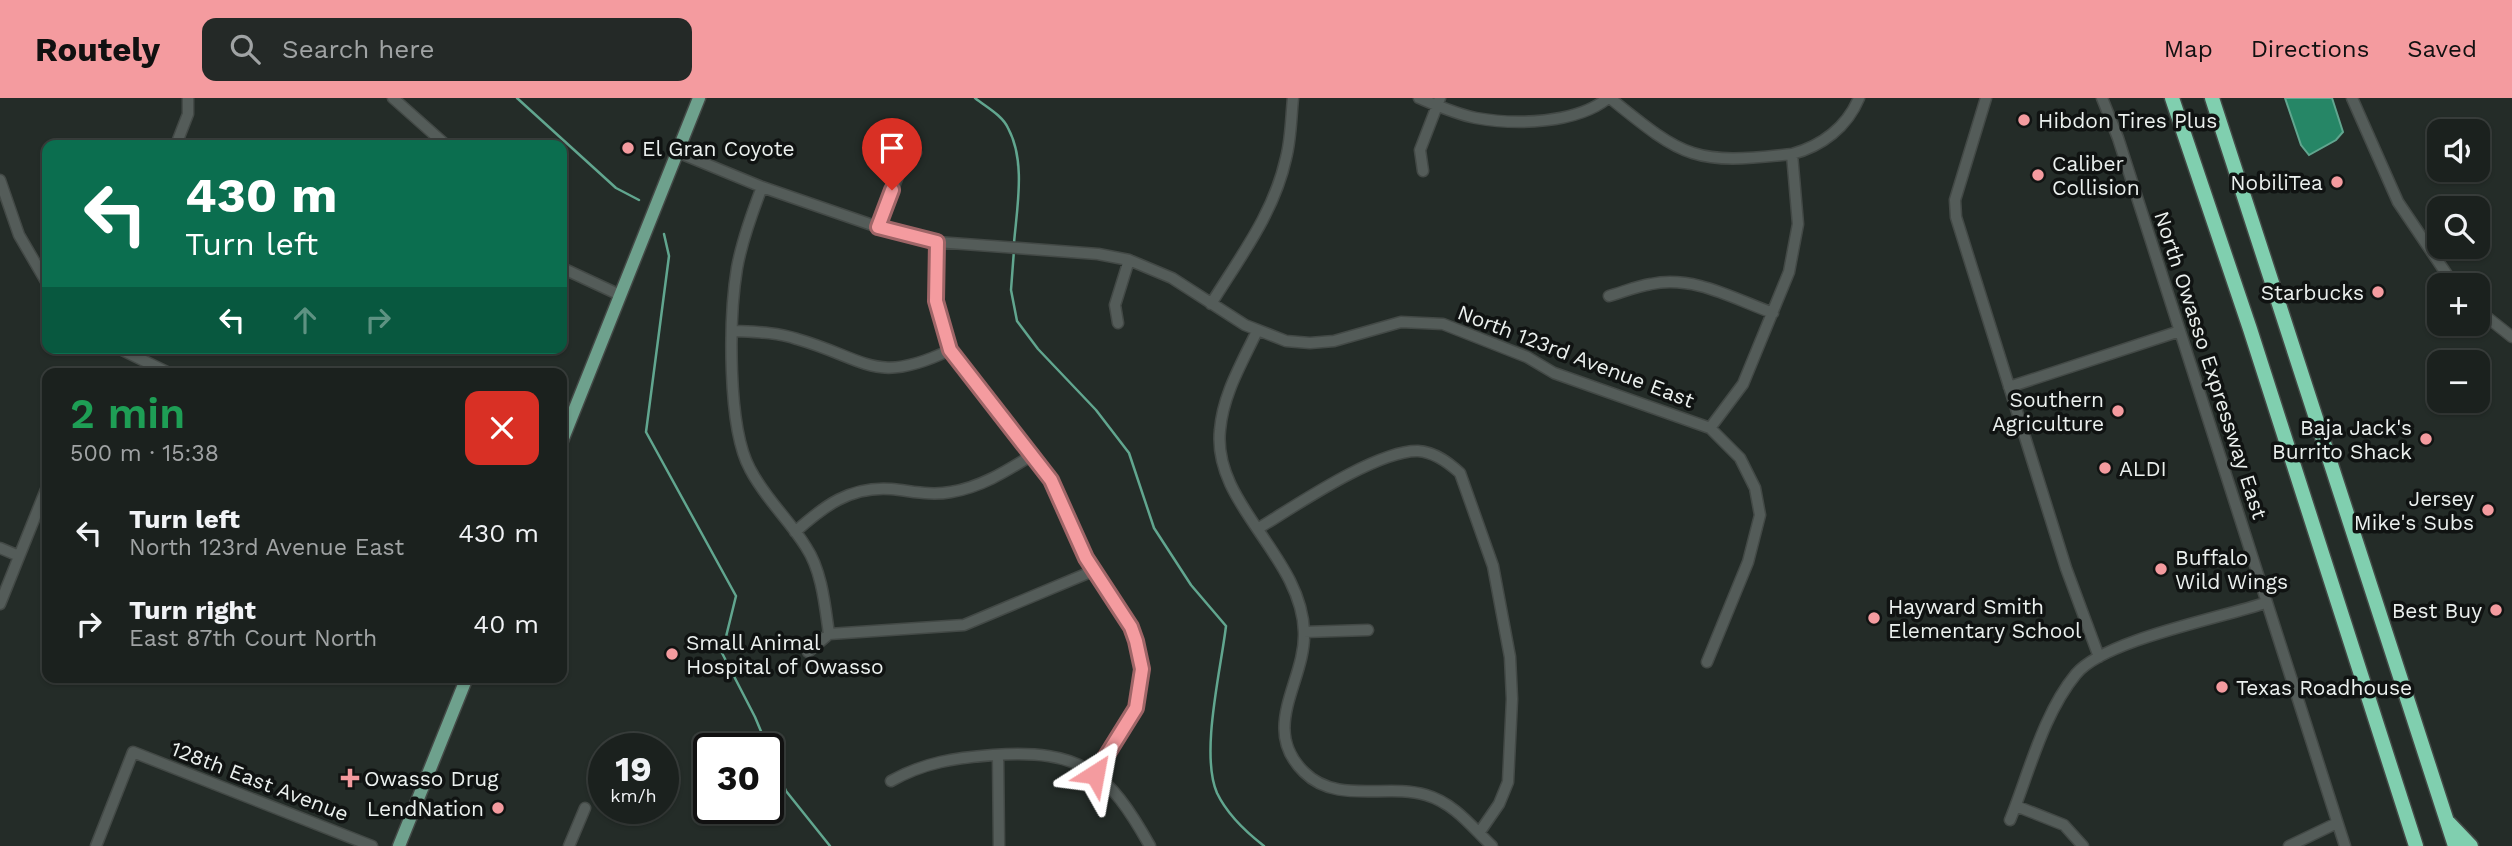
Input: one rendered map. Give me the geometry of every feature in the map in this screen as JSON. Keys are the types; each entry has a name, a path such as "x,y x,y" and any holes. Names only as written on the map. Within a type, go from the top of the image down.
{"highway":[{"path":"2172,98 2250,329 2416,846"},
{"path":"2212,98 2455,846"},
{"path":"2446,819 2470,846"}],"main road":[{"path":"567,428 699,98"},
{"path":"398,846 465,683"}],"street":[{"path":"178,140 188,114 188,98"},
{"path":"393,98 440,140"},
{"path":"1211,304 1252,240 1275,193 1286,159 1293,98"},
{"path":"1419,98 1439,102 1475,118 1515,121 1576,114 1609,98 1656,135 1700,156 1735,160 1792,153 1818,144 1842,126 1859,98"},
{"path":"1986,98 1955,200 1956,217 2066,568 2099,657"},
{"name":"North Owasso Expressway East","path":"2102,98 2118,138 2344,846"},
{"path":"2352,98 2398,202 2447,273"},
{"path":"1423,171 1420,149 1439,102"},
{"name":"North 123rd Avenue East","path":"677,152 762,187 878,227 937,242 1098,254 1129,260 1172,278 1257,331 1286,341 1334,341 1401,322 1443,324 1508,348 1554,373 1710,428 1740,458 1752,479 1759,505 1756,541 1707,662"},
{"path":"878,227 902,166 916,153"},
{"path":"1710,428 1743,384 1789,272 1796,242 1798,206 1792,153"},
{"path":"0,180 13,219 32,261 42,276"},
{"path":"762,187 737,268 733,331 734,406 743,455 764,496 807,547 818,574 829,634"},
{"path":"937,242 936,301 950,350 1034,454 1051,480 1093,572 1131,627 1142,669 1136,708 1095,774"},
{"path":"1118,323 1115,305 1129,260"},
{"path":"567,270 620,295"},
{"path":"1609,296 1653,283 1674,283 1708,288 1773,313"},
{"path":"2490,320 2512,337"},
{"path":"733,331 799,339 882,368 911,367 950,350"},
{"path":"1257,331 1228,391 1219,432 1230,481 1292,584 1304,632 1300,662 1285,705 1283,727 1292,755 1312,778 1341,790 1425,794 1453,808 1492,846"},
{"path":"2009,387 2180,331"},
{"path":"130,354 159,368"},
{"path":"1259,528 1336,482 1386,458 1419,452 1433,455 1450,463 1468,487 1493,566 1510,657 1512,699 1507,782 1499,804 1479,833"},
{"path":"795,532 819,510 848,494 876,489 930,494 951,492 994,478 1034,454"},
{"path":"0,604 42,499"},
{"path":"0,548 19,556"},
{"path":"808,652 829,634 964,625 1093,572"},
{"path":"2010,820 2056,704 2077,672 2099,657 2173,630 2265,603"},
{"path":"1304,632 1368,630"},
{"name":"128th East Avenue","path":"96,846 133,752 372,846"},
{"path":"998,755 999,846"},
{"path":"891,780 932,762 998,755 1051,755 1095,774 1128,807 1150,846"},
{"path":"2015,806 2064,825 2083,846"},
{"path":"569,846 585,808"},
{"path":"2288,846 2337,823"}],"shaded area":[{"path":"2285,98 2332,98 2343,132 2336,140 2309,155 2301,145"}],"waterway":[{"path":"517,98 563,140"},
{"path":"975,98 1002,119 1014,141 1019,169 1014,243"},
{"path":"567,143 616,188 639,200"},
{"path":"664,234 669,256 646,432 736,596 722,653 755,717 786,791 830,846"},
{"path":"1014,250 1011,290 1017,321 1038,349 1096,410 1129,453 1154,528 1191,585 1226,626 1211,734 1212,776 1217,793 1226,808 1244,829 1264,846"}],"place":[{"name":"Hibdon Tires Plus","path":"2024,120"},
{"name":"El Gran Coyote","path":"628,148"},
{"name":"Caliber Collision","path":"2038,175"},
{"name":"NobiliTea","path":"2337,182"},
{"name":"Starbucks","path":"2378,292"},
{"name":"Southern Agriculture","path":"2118,411"},
{"name":"Baja Jack's Burrito Shack","path":"2426,439"},
{"name":"ALDI","path":"2105,468"},
{"name":"Jersey Mike's Subs","path":"2488,510"},
{"name":"Buffalo Wild Wings","path":"2161,569"},
{"name":"Best Buy","path":"2496,610"},
{"name":"Hayward Smith Elementary School","path":"1874,618"},
{"name":"Small Animal Hospital of Owasso","path":"672,654"},
{"name":"Texas Roadhouse","path":"2222,687"},
{"name":"Owasso Drug","path":"350,778"},
{"name":"LendNation","path":"498,808"}],"route":[{"path":"892,190 878,227 937,242 936,301 950,350 1034,454 1051,480 1093,572 1131,627 1136,641 1142,669 1136,708 1095,774"}]}
